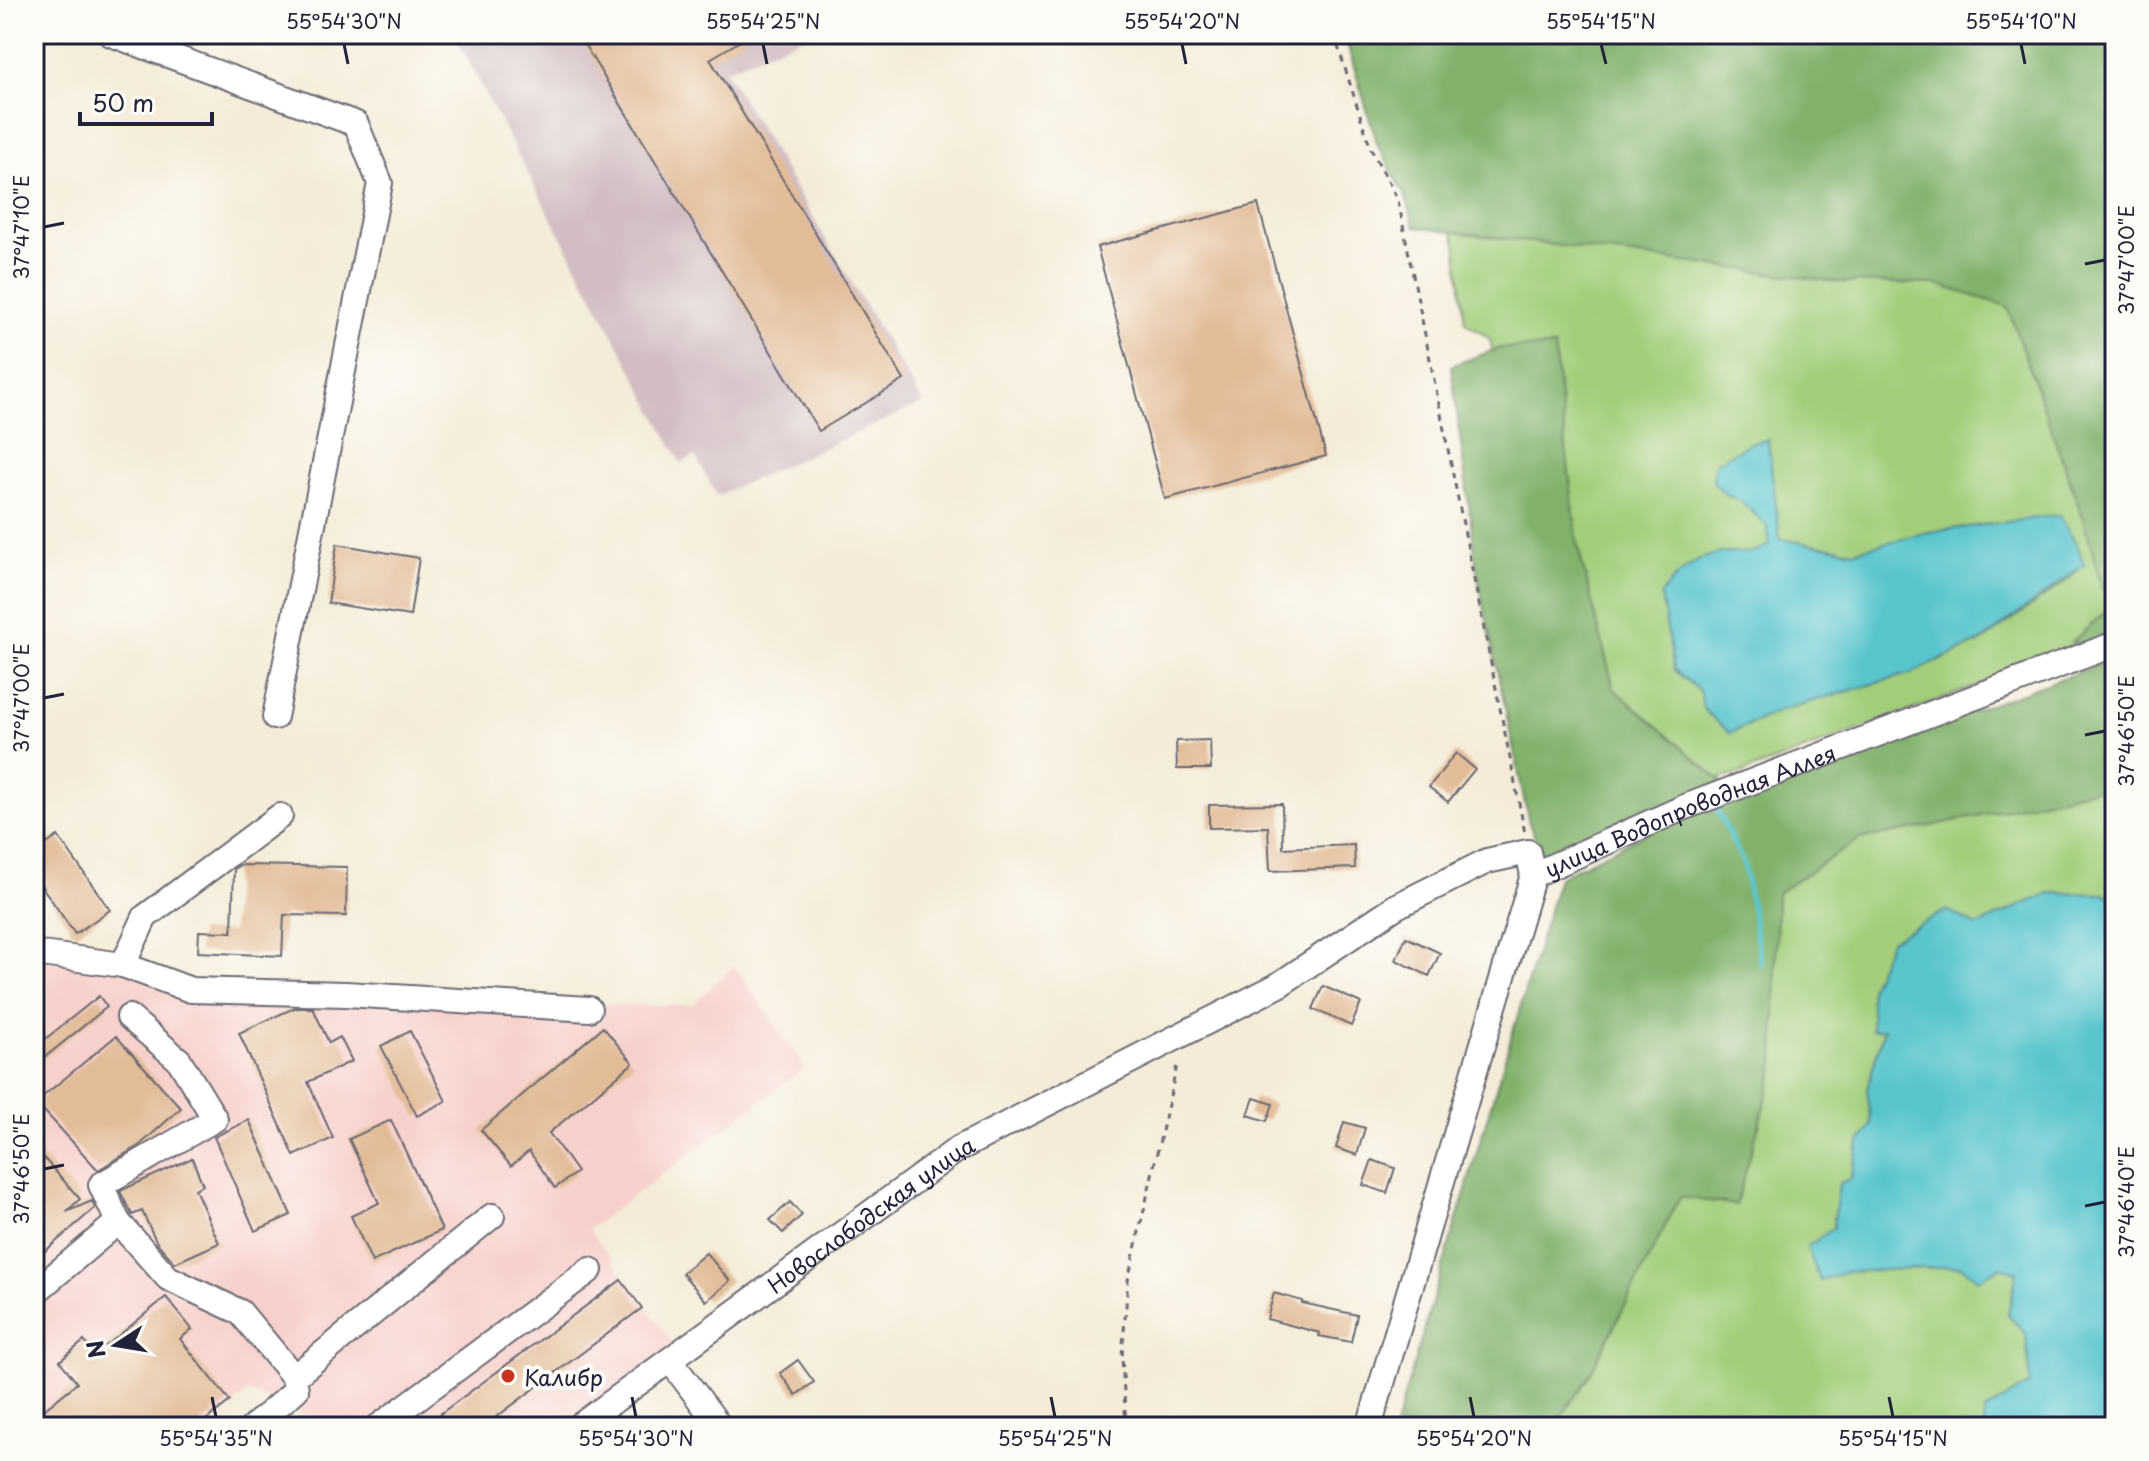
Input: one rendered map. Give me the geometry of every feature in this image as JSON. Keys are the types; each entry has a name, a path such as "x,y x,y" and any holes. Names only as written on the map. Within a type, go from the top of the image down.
{"street":[{"path":"111,34 356,124 380,183 275,717"},
{"name":"улица Водопроводная Аллея","path":"1369,1427 1530,864 2115,644"},
{"path":"123,965 145,917 280,816"},
{"name":"Новослободская улица","path":"578,1427 958,1149 1277,986 1395,907 1487,861 1530,864"},
{"path":"34,953 123,965 191,990 346,994 589,1009"},
{"path":"129,1017 179,1060 215,1119 101,1185 118,1222 168,1278 240,1312 294,1377 296,1390 268,1423"},
{"path":"294,1377 492,1216"},
{"path":"34,1282 40,1288 118,1222"},
{"path":"378,1427 590,1270"},
{"path":"670,1360 720,1427"}],"path":[{"path":"1334,34 1371,149 1398,200 1530,864"},
{"path":"1126,1427 1122,1357 1128,1280 1185,1033"}],"shaded area":[{"path":"454,34 811,34 725,70 923,403 717,496 695,456 681,463"},
{"path":"34,959 380,1005 692,1005 734,965 805,1068 589,1229 688,1364 608,1427 311,1427 301,1414 248,1392 206,1427 34,1427"}],"green space":[{"path":"1344,34 2115,34 2115,600 2102,588 2083,518 2007,306 1935,284 1838,282 1415,227 1405,195 1378,146"},
{"path":"1438,184 2022,249 2115,519 2115,612 2059,655 1740,774 1704,782 1654,787 1512,441 1490,339 1465,322 1456,243","holes":["1768,440 1779,539 1854,551 1928,532 2083,564 2070,578 1983,641 1912,673 1781,710 1730,733 1701,692 1674,670 1719,553 1753,554 1769,545 1769,527 1742,502 1725,494"]},
{"path":"1554,347 1578,547 1614,689 1722,782 1555,858 1539,849 1529,823 1478,577 1451,366 1500,348"},
{"path":"2115,603 2115,631 2082,643 2072,642"},
{"path":"2115,659 2115,785 1860,839 1777,893 1774,1072 1736,1205 1680,1197 1589,1376 1554,1427 1395,1427 1559,877 1664,824"},
{"path":"2115,776 2115,900 2104,894 2049,893 1977,926 1872,1030 1884,1028 1867,1089 1872,1125 1859,1143 1851,1178 1839,1185 1821,1281 1847,1272 1962,1266 1978,1279 2001,1267 2018,1272 2008,1314 2026,1334 2031,1384 1985,1411 1984,1427 1752,1427 1747,1418 1725,1422 1717,1412 1691,1426 1672,1423 1671,1427 1526,1427 1763,871 1859,812"}],"water":[{"path":"1768,440 1780,539 1854,551 1928,532 2059,515 2078,547 2084,565 1983,640 1912,673 1781,710 1730,733 1703,709 1701,692 1674,670 1661,595 1679,574 1703,558 1721,553 1750,552 1769,545 1768,527 1742,502 1725,494 1713,482 1715,463 1750,443"},
{"path":"2049,893 2104,894 2115,900 2115,1427 1984,1427 1985,1411 2030,1384 2026,1334 2008,1314 2017,1272 2001,1267 1978,1279 1961,1266 1847,1272 1820,1281 1807,1247 1833,1228 1839,1184 1851,1178 1859,1143 1872,1125 1867,1089 1884,1029 1872,1030 1870,988 1891,940 1947,910 1977,926"},
{"path":"1717,1412 1725,1422 1747,1417 1752,1427 1671,1427 1672,1422 1691,1426"}],"building":[{"path":"578,34 752,34 710,59 904,380 819,431"},
{"path":"1258,204 1326,456 1165,499 1097,247"},
{"path":"337,544 419,558 410,616 328,603"},
{"path":"1210,740 1211,769 1177,769 1176,741"},
{"path":"1456,753 1475,769 1448,802 1429,787"},
{"path":"1282,804 1283,848 1354,845 1355,868 1270,871 1268,827 1209,828 1209,805"},
{"path":"58,836 110,910 75,934 34,875 34,853"},
{"path":"240,865 347,867 346,916 284,915 282,956 198,952 199,931 232,932 234,869"},
{"path":"1406,937 1440,953 1429,976 1396,960"},
{"path":"1323,986 1361,1003 1351,1026 1313,1009"},
{"path":"99,996 107,1007 40,1061 34,1054 34,1048"},
{"path":"294,1008 313,1008 329,1043 340,1037 352,1061 308,1082 333,1138 294,1156 239,1033"},
{"path":"603,1027 633,1063 549,1133 577,1172 555,1188 529,1151 511,1166 481,1130"},
{"path":"410,1031 446,1101 417,1116 381,1046"},
{"path":"116,1036 181,1108 140,1145 98,1170 36,1102"},
{"path":"1254,1098 1273,1104 1267,1121 1248,1115"},
{"path":"249,1120 291,1215 255,1231 214,1137"},
{"path":"391,1120 442,1230 372,1262 351,1216 379,1203 349,1139"},
{"path":"1344,1122 1365,1128 1357,1155 1336,1148"},
{"path":"34,1147 80,1199 66,1212 92,1201 95,1208 44,1252 34,1240"},
{"path":"192,1158 203,1185 195,1189 219,1243 175,1263 157,1243 142,1211 132,1215 120,1191"},
{"path":"1372,1160 1395,1168 1387,1193 1363,1185"},
{"path":"790,1202 802,1215 783,1233 770,1220"},
{"path":"706,1253 730,1281 706,1301 682,1273"},
{"path":"621,1280 642,1308 483,1427 449,1427 440,1414"},
{"path":"1274,1293 1302,1303 1357,1315 1351,1342 1319,1336 1320,1333 1267,1319"},
{"path":"166,1297 192,1329 180,1339 230,1401 197,1427 34,1427 34,1418 77,1383 60,1361 84,1341 95,1355"},
{"path":"798,1360 814,1382 796,1395 780,1373"}],"waterway":[{"path":"1715,805 1744,865 1761,964"}],"place":[{"name":"Калибр","path":"508,1376"}]}
